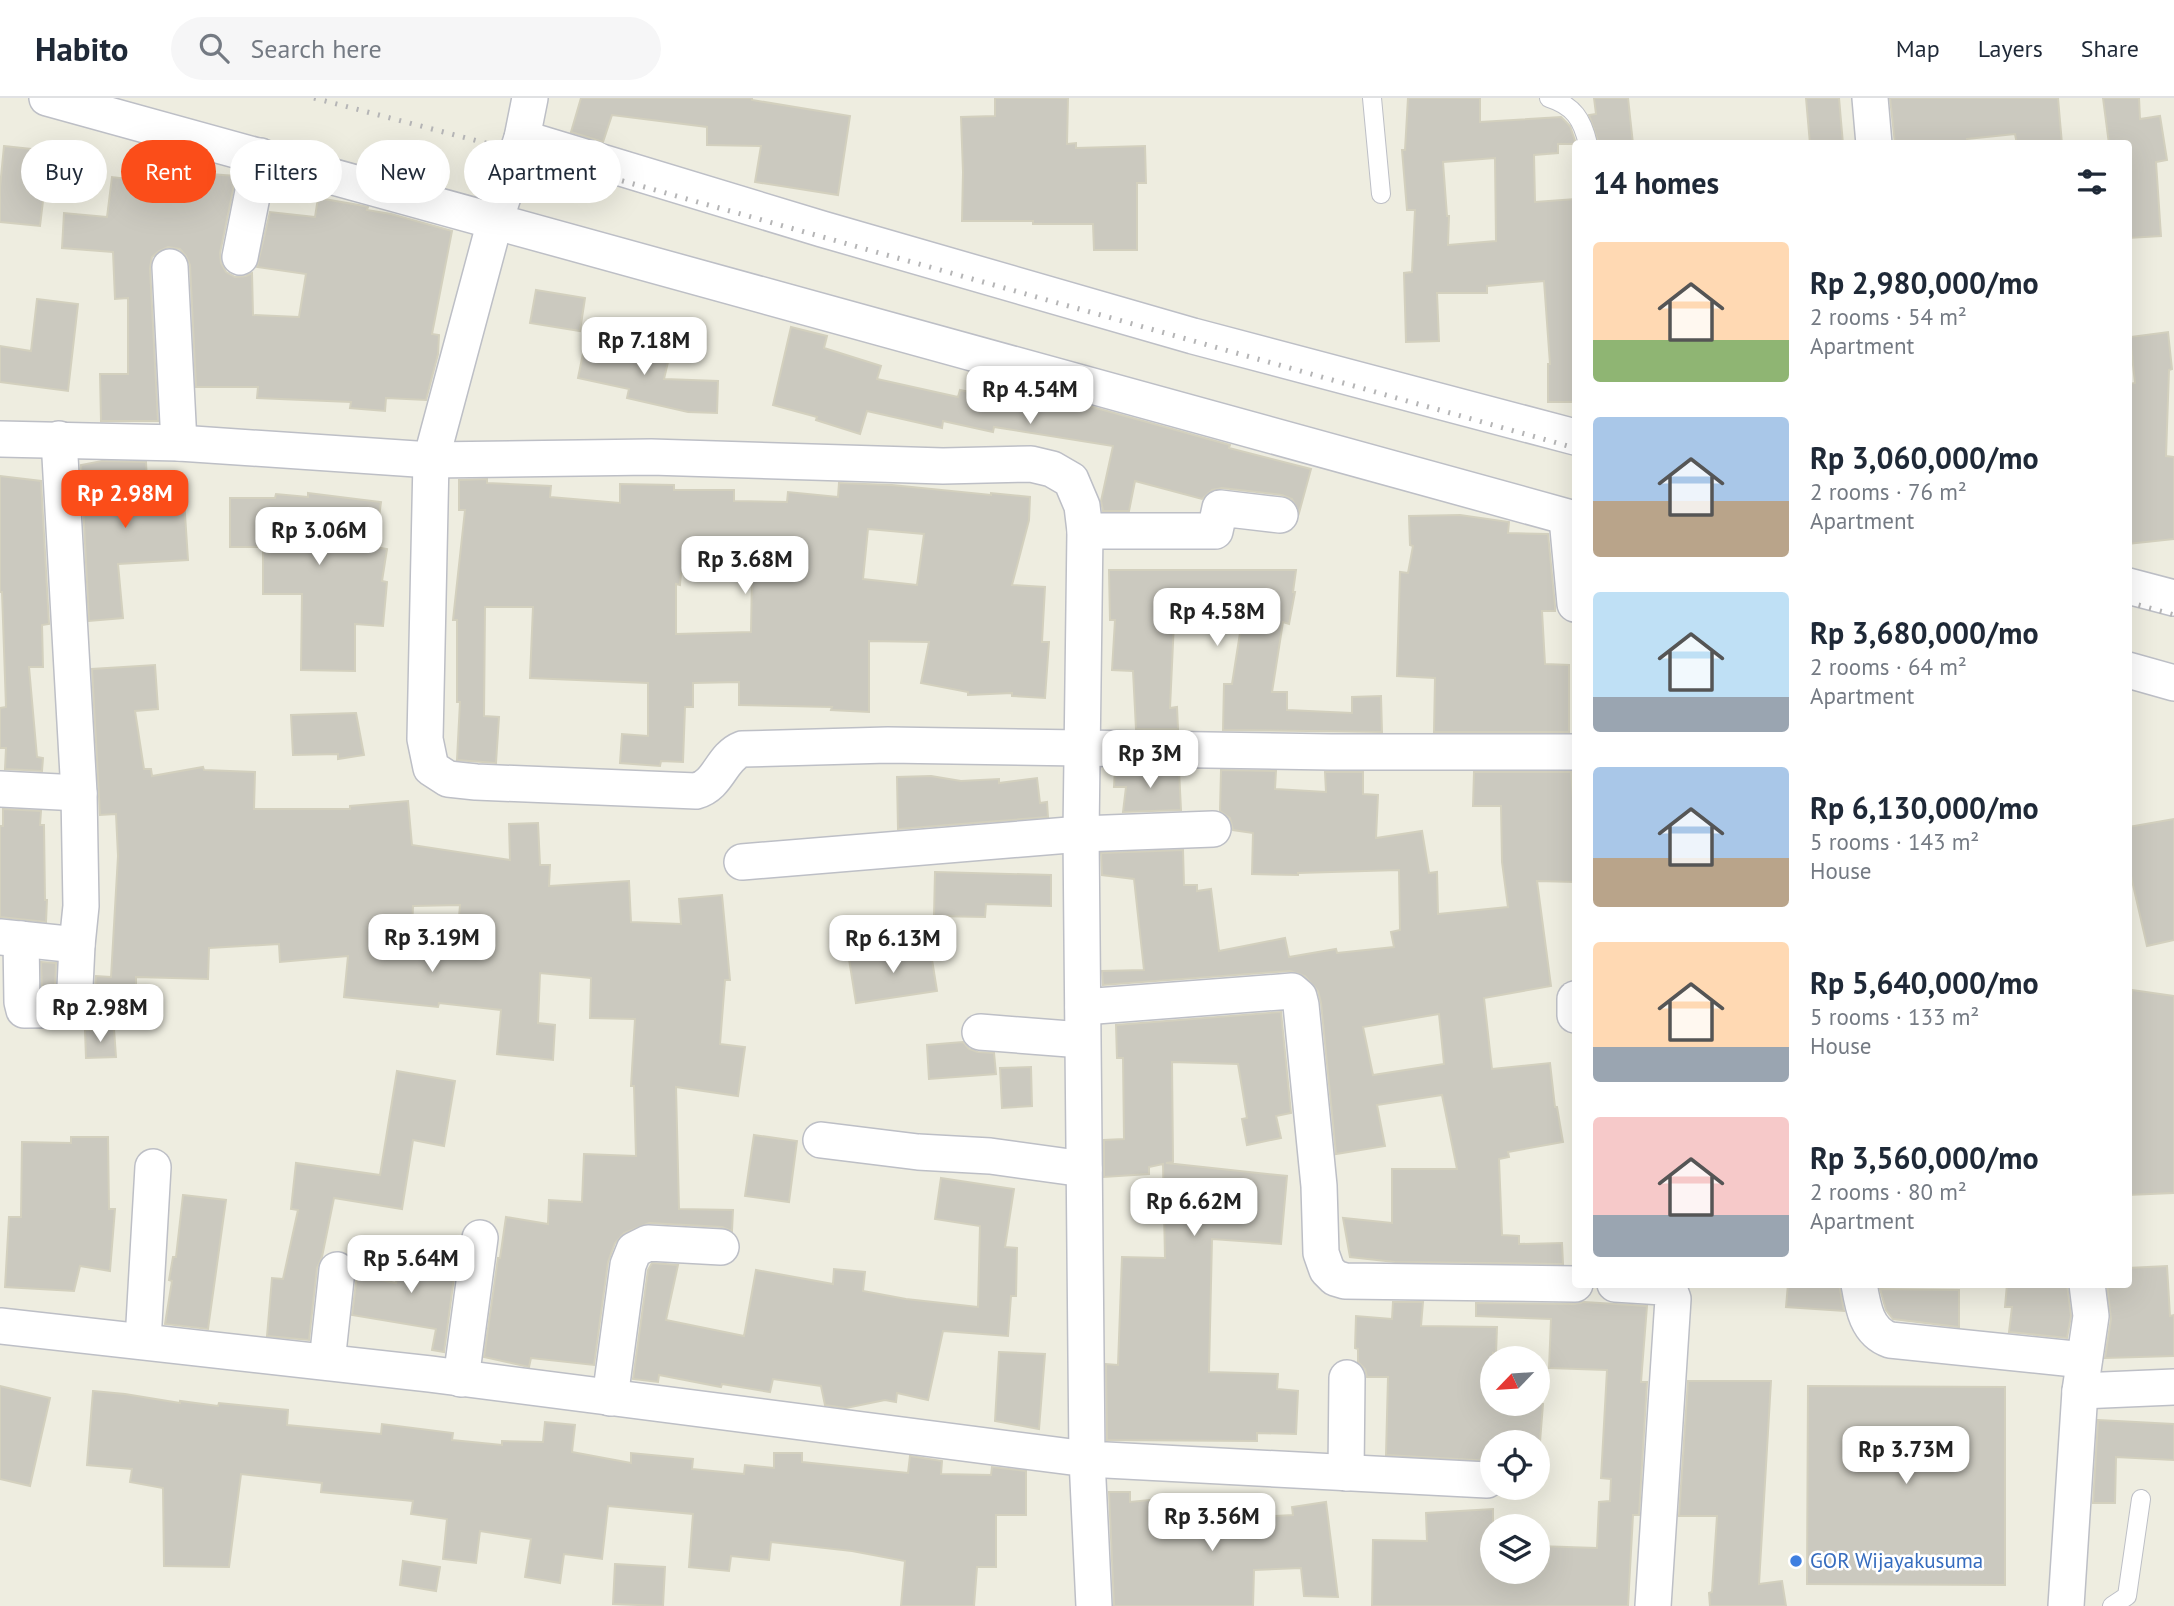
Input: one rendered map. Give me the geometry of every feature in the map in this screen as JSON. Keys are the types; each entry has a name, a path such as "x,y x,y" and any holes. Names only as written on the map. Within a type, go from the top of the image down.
{"street":[{"path":"47,98 230,148"},
{"path":"530,98 522,138 495,221 431,460 425,739 431,768 448,779 696,791 706,788 731,756 742,749 888,745 1572,752"},
{"path":"1870,98 1874,140"},
{"path":"522,138 822,229 1193,336 1572,436"},
{"path":"342,179 1571,519 1572,540"},
{"path":"240,257 251,203"},
{"path":"170,267 179,443"},
{"path":"0,439 179,443 431,460 651,469 1031,464 1052,469 1071,480 1082,506 1085,531 1081,749 1082,1023 1087,1459 1094,1606"},
{"path":"59,439 79,793 81,906 74,1008"},
{"path":"1085,531 1215,531 1220,508 1279,515"},
{"path":"2132,587 2174,598"},
{"path":"2132,671 2174,683"},
{"path":"0,789 79,793"},
{"path":"742,862 1081,834 1213,829"},
{"path":"77,945 11,938 24,1010 138,1009"},
{"path":"981,1032 1082,1023 1292,991 1299,997 1301,1005 1319,1186 1321,1253 1328,1270 1335,1278 1345,1281 1572,1284"},
{"path":"821,1140 918,1152 990,1156 1084,1169"},
{"path":"143,1341 153,1167"},
{"path":"461,1378 480,1238"},
{"path":"610,1398 628,1265 634,1250 648,1243 721,1247"},
{"path":"327,1362 337,1270"},
{"path":"1653,1606 1673,1299 1670,1291 1665,1288"},
{"path":"1860,1288 1870,1325 1878,1336 1890,1340 2082,1376 2174,1387"},
{"path":"2072,1606 2082,1376 2091,1317 2087,1288"},
{"path":"0,1326 461,1378 1087,1459 1480,1480"},
{"path":"1346,1473 1347,1378"}],"lane":[{"path":"1372,98 1381,194"},
{"path":"1549,98 1571,108 1587,140"},
{"path":"2112,1606 2127,1596 2141,1499"}],"building":[{"path":"581,98 752,98 850,116 838,195 755,182 761,146 707,145 707,127 612,115 604,140 571,132"},
{"path":"995,98 1068,98 1067,144 1076,143 1076,148 1145,146 1146,183 1137,183 1137,250 1094,250 1093,224 962,221 961,117 995,116"},
{"path":"1408,98 1480,98 1480,122 1561,117 1570,126 1575,140 1572,140 1572,144 1558,144 1558,153 1534,155 1535,202 1572,199 1572,402 1548,402 1550,364 1544,281 1487,286 1487,293 1437,293 1439,341 1406,342 1404,273 1412,272 1415,210 1407,210 1402,150 1405,150","holes":["1495,158 1496,241 1448,245 1449,216 1443,162"]},
{"path":"1594,98 1628,98 1633,140 1598,140 1589,115 1596,114"},
{"path":"1806,98 1839,98 1843,140 1810,140"},
{"path":"1890,98 2058,98 2062,140 2016,140 2015,134 1967,140 1895,140"},
{"path":"2103,98 2139,98 2140,119 2160,116 2167,160 2156,162 2161,236 2132,238 2132,140 2108,140"},
{"path":"4,146 21,148 21,203 43,203 40,226 0,222"},
{"path":"216,175 230,176 230,203 220,253 221,263 226,272 235,277 252,273 253,315 299,317 306,274 257,267 270,212 315,217 317,203 342,202 452,231 432,334 439,335 438,354 426,400 386,398 385,411 350,408 351,402 257,398 258,387 196,387 190,265 180,249 168,247 152,257 150,268 158,421 101,421 100,374 128,374 128,298 115,299 113,252 62,248 64,213 107,217 112,177 121,178 121,203 216,203"},
{"path":"536,290 585,298 580,331 530,323"},
{"path":"37,299 78,304 68,391 0,382 0,346 31,351"},
{"path":"791,327 827,336 824,348 881,366 877,379 958,397 960,390 1022,403 1024,388 1311,469 1299,513 1292,499 1282,495 1222,488 1212,490 1202,499 1135,481 1129,511 1103,511 1101,501 1113,446 994,427 993,432 943,421 942,428 867,411 860,434 816,420 817,417 773,405"},
{"path":"588,329 619,336 616,350 668,362 664,379 718,381 717,413 688,412 627,398 629,389 578,378"},
{"path":"2168,332 2172,369 2169,370 2166,456 2174,457 2174,539 2132,544 2132,383 2135,383 2132,337"},
{"path":"102,461 146,462 148,501 184,499 188,560 118,564 123,618 89,621 81,465"},
{"path":"0,476 41,481 49,624 42,625 43,667 29,667 37,757 43,758 42,771 5,769 6,748 0,748 0,708 6,707 0,592"},
{"path":"487,479 487,483 551,486 550,497 620,503 620,484 674,485 674,490 734,490 734,501 787,502 788,492 838,497 839,483 1030,497 1029,520 1012,585 1045,587 1042,642 1049,642 1045,698 1012,696 1012,693 968,695 968,692 921,683 929,642 869,641 869,712 831,710 832,707 739,705 739,682 693,683 693,707 685,707 683,762 661,761 660,766 620,763 622,734 648,736 648,683 530,678 533,607 485,607 484,716 499,717 496,763 457,760 460,702 457,702 457,620 453,620 465,510 459,510 459,480","holes":["868,529 924,534 917,585 863,579","740,572 740,575 752,575 751,632 676,634 676,584 680,585 681,573"]},
{"path":"308,493 381,502 375,547 387,549 382,581 387,582 383,626 355,624 355,671 301,670 302,594 263,594 263,547 230,547 230,498 275,498 276,494 308,497"},
{"path":"1460,515 1509,522 1508,533 1548,534 1555,611 1542,611 1545,664 1569,665 1569,732 1434,732 1435,678 1397,676 1400,572 1408,573 1413,546 1410,545 1409,516"},
{"path":"1109,570 1296,570 1289,624 1283,622 1272,692 1287,692 1287,710 1352,713 1352,697 1381,696 1382,732 1223,730 1224,684 1232,684 1243,614 1175,600 1170,708 1177,707 1178,729 1136,729 1133,671 1112,670 1115,620 1110,620"},
{"path":"155,665 158,709 135,711 144,769 151,769 152,776 203,767 204,770 255,772 254,809 350,809 350,806 408,801 412,845 510,860 509,824 538,823 540,865 550,865 549,886 629,881 631,922 681,924 679,899 722,895 730,980 725,980 720,1044 745,1047 738,1096 676,1087 679,1209 733,1210 732,1231 722,1227 649,1223 624,1233 615,1243 608,1262 594,1365 531,1358 529,1367 484,1357 506,1217 548,1224 549,1200 582,1202 584,1154 636,1156 634,1086 631,1086 635,1019 590,1018 591,978 540,973 538,1023 555,1025 553,1060 497,1054 501,1010 439,1003 438,1007 344,997 348,956 280,962 279,944 209,948 208,979 136,977 136,989 95,989 96,976 111,977 118,856 116,814 100,815 92,669","holes":["460,905 456,955 411,952 413,906"]},
{"path":"356,713 364,755 338,759 338,754 293,755 291,715"},
{"path":"1115,769 1179,770 1181,810 1123,812 1126,787 1114,787"},
{"path":"1221,770 1276,771 1275,789 1326,792 1325,772 1363,772 1363,794 1378,795 1376,838 1422,831 1429,873 1437,872 1438,914 1508,907 1502,862 1501,806 1473,806 1474,772 1571,772 1572,882 1537,881 1551,986 1484,998 1492,1069 1550,1063 1555,1107 1563,1142 1508,1152 1509,1157 1499,1159 1502,1235 1519,1236 1519,1244 1562,1243 1563,1264 1395,1262 1350,1257 1343,1218 1392,1223 1392,1169 1457,1169 1442,1095 1377,1105 1385,1146 1336,1154 1321,1003 1318,991 1305,976 1290,971 1103,985 1102,971 1144,970 1134,879 1102,875 1101,853 1183,850 1184,885 1197,885 1197,891 1211,889 1219,951 1285,938 1289,957 1336,949 1337,953 1394,947 1391,932 1400,930 1399,870 1298,875 1252,874 1253,833 1233,830 1230,818 1220,811","holes":["1439,1014 1444,1064 1373,1075 1363,1027"]},
{"path":"931,776 961,781 999,779 999,783 1037,778 1040,803 1047,802 1048,817 898,829 897,777"},
{"path":"3,809 41,811 40,825 44,825 46,922 0,917 0,826 3,826"},
{"path":"2174,819 2174,940 2147,946 2132,880 2132,826"},
{"path":"935,872 1051,875 1051,906 986,904 985,917 934,916"},
{"path":"930,947 937,991 856,1003 849,959"},
{"path":"41,962 56,963 55,990 42,990"},
{"path":"2132,990 2174,996 2174,1193 2132,1195"},
{"path":"1281,1012 1291,1113 1276,1116 1281,1138 1247,1145 1242,1119 1247,1118 1238,1064 1172,1062 1173,1162 1166,1163 1287,1176 1281,1244 1212,1239 1209,1372 1278,1374 1277,1389 1298,1391 1296,1434 1257,1433 1257,1441 1107,1440 1106,1364 1118,1365 1122,1257 1165,1258 1163,1164 1149,1167 1149,1174 1104,1177 1104,1140 1124,1139 1123,1058 1117,1058 1116,1025"},
{"path":"114,1029 116,1057 86,1058 85,1030"},
{"path":"963,1042 969,1049 994,1053 996,1074 929,1079 927,1045"},
{"path":"1031,1067 1032,1106 1002,1108 1000,1068"},
{"path":"397,1071 455,1081 444,1146 413,1140 402,1209 334,1198 322,1257 317,1268 309,1340 267,1336 272,1278 283,1279 298,1210 291,1209 296,1163 380,1175"},
{"path":"754,1135 797,1141 789,1202 745,1196"},
{"path":"71,1137 108,1137 109,1209 115,1209 110,1271 80,1266 74,1291 5,1287 9,1217 21,1217 22,1142 71,1143"},
{"path":"941,1178 1014,1189 1005,1247 1017,1248 1016,1296 1011,1296 1008,1336 943,1331 928,1400 897,1393 896,1402 885,1400 846,1408 825,1405 821,1386 773,1379 770,1392 722,1384 721,1387 659,1375 658,1382 633,1379 648,1270 652,1263 678,1265 666,1320 744,1336 756,1270 833,1284 834,1269 865,1272 863,1291 978,1307 980,1226 935,1219"},
{"path":"183,1195 226,1200 208,1329 165,1324 172,1281 169,1280 173,1257 176,1257"},
{"path":"454,1247 458,1248 444,1352 432,1350 436,1329 352,1315 357,1275 396,1283 402,1252 451,1260"},
{"path":"2167,1266 2170,1316 2174,1315 2174,1356 2105,1358 2111,1319 2107,1288 2132,1288 2132,1268"},
{"path":"1788,1288 1840,1288 1844,1311 1786,1307"},
{"path":"2007,1288 2068,1288 2071,1316 2067,1338 2009,1332 2012,1307 2005,1307"},
{"path":"1880,1289 1959,1290 1959,1327 1893,1319 1886,1310"},
{"path":"1393,1302 1423,1302 1421,1326 1497,1327 1496,1346 1480,1346 1480,1416 1542,1416 1541,1430 1480,1430 1480,1460 1386,1455 1388,1377 1367,1377 1365,1369 1358,1362 1358,1349 1355,1348 1356,1316 1392,1319"},
{"path":"1584,1302 1647,1306 1641,1382 1647,1382 1639,1515 1633,1515 1628,1606 1372,1606 1373,1540 1427,1541 1426,1513 1493,1509 1493,1514 1480,1514 1480,1584 1550,1584 1550,1546 1597,1548 1599,1502 1610,1501 1611,1479 1601,1478 1607,1370 1550,1368 1551,1319 1476,1316 1476,1303"},
{"path":"999,1352 1045,1354 1039,1429 995,1421"},
{"path":"1688,1381 1771,1381 1759,1584 1782,1581 1786,1606 1710,1606 1717,1516 1679,1516"},
{"path":"0,1386 50,1398 30,1486 0,1479"},
{"path":"1808,1386 2005,1387 2005,1585 1807,1584"},
{"path":"93,1391 180,1403 218,1406 219,1403 288,1410 287,1425 381,1434 382,1424 453,1433 452,1440 502,1445 502,1441 543,1442 545,1422 575,1425 572,1452 631,1463 631,1453 693,1459 692,1469 744,1474 745,1465 774,1468 774,1453 802,1453 802,1462 908,1473 910,1456 942,1461 941,1474 991,1475 992,1467 1026,1471 1026,1515 996,1515 996,1567 977,1567 974,1606 901,1606 905,1561 852,1551 771,1542 769,1560 731,1556 729,1571 689,1567 693,1514 608,1506 602,1559 564,1554 560,1583 525,1577 531,1539 480,1531 476,1563 443,1559 447,1519 411,1514 413,1501 321,1492 322,1483 241,1474 229,1567 164,1566 163,1488 130,1482 132,1469 87,1465"},
{"path":"2098,1420 2174,1424 2174,1460 2116,1457 2115,1503 2093,1503"},
{"path":"1109,1492 1130,1492 1130,1502 1199,1495 1202,1520 1293,1515 1292,1507 1326,1502 1338,1597 1304,1596 1301,1568 1254,1570 1253,1606 1114,1606"},
{"path":"403,1561 440,1567 436,1591 400,1585"},
{"path":"615,1564 665,1567 663,1606 613,1604"}],"railway":[{"path":"314,98 516,151 1572,447"},
{"path":"2132,603 2174,615"}],"place":[{"name":"GOR Wijayakusuma","path":"1796,1561"}]}
